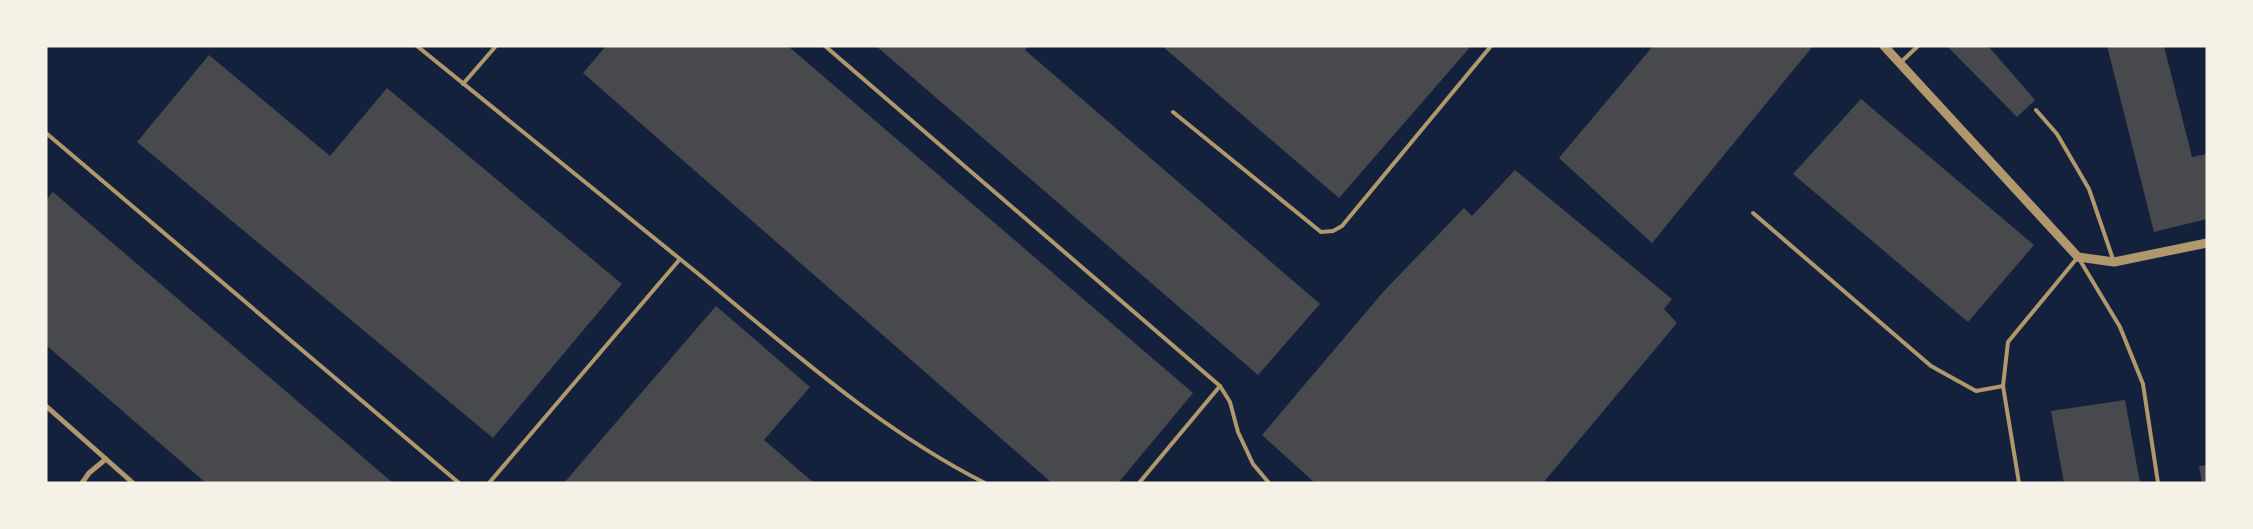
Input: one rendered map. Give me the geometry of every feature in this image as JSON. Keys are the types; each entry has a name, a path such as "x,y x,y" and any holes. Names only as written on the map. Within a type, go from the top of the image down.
{"street":[{"path":"1884,46 2078,257 2114,262 2207,242"},
{"path":"46,406 133,483"},
{"path":"82,483 89,473 106,459"}],"lane":[{"path":"417,46 874,416 950,465 985,483"},
{"path":"463,84 496,46"},
{"path":"825,46 1220,386 1230,402 1238,432 1253,464 1268,483"},
{"path":"1173,112 1321,232 1333,231 1342,226 1491,46"},
{"path":"1900,63 1918,46"},
{"path":"2036,110 2057,134 2089,188 2114,262"},
{"path":"46,133 459,483"},
{"path":"1753,213 1931,366 1976,391 2003,386"},
{"path":"2019,483 2003,386 2008,342 2078,257 2120,327 2143,384 2158,483"},
{"path":"489,483 680,259"},
{"path":"1139,483 1220,386"}],"building":[{"path":"606,46 788,46 1193,393 1118,483 1052,483 583,73"},
{"path":"876,46 1029,46 1025,50 1320,304 1258,375"},
{"path":"1162,46 1471,46 1339,198"},
{"path":"1653,46 1813,46 1652,243 1559,158"},
{"path":"1947,46 1988,46 2035,100 2017,117"},
{"path":"2107,46 2164,46 2192,157 2207,154 2207,219 2154,232"},
{"path":"209,55 330,156 387,88 622,284 493,438 137,142"},
{"path":"1861,99 2034,245 1968,322 1793,174"},
{"path":"1515,170 1672,299 1664,309 1677,323 1543,483 1315,483 1262,435 1384,291 1464,208 1472,216"},
{"path":"53,192 393,483 206,483 46,345 46,200"},
{"path":"716,306 810,387 764,440 814,483 564,483"},
{"path":"2125,400 2140,483 2064,483 2051,411"},
{"path":"2207,465 2207,483 2202,483 2199,466"}]}
